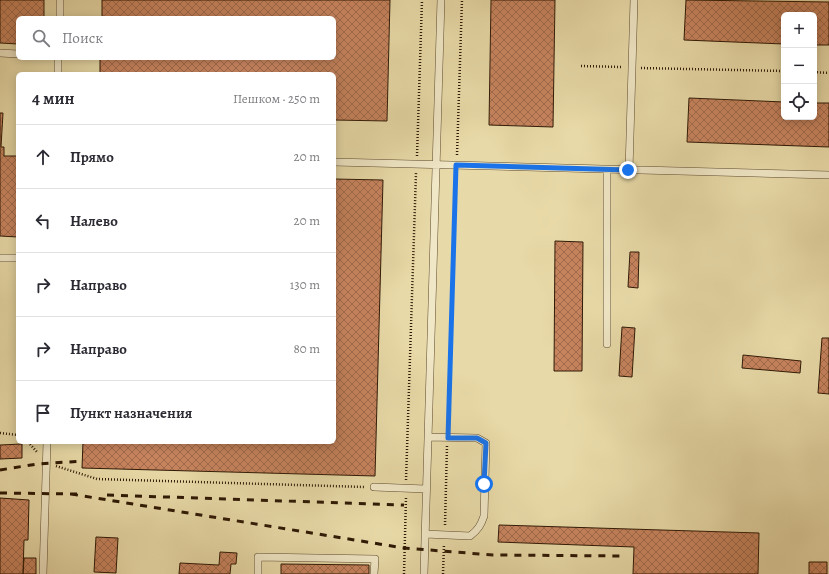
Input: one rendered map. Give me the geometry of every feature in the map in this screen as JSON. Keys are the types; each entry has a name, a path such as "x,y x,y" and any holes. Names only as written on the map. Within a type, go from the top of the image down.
{"lane":[{"path":"60,0 60,16"},
{"path":"424,574 441,0"},
{"path":"628,170 634,0"},
{"path":"0,53 16,54"},
{"path":"58,60 58,72"},
{"path":"336,162 829,176"},
{"path":"607,170 607,344"},
{"path":"0,258 16,258"},
{"path":"425,534 470,536 481,525 484,516 486,443 481,439 428,437"},
{"path":"43,574 47,444"},
{"path":"374,487 426,489"},
{"path":"258,574 258,557 375,559 374,574"}],"path":[{"path":"404,574 422,0"},
{"path":"443,574 462,0"},
{"path":"580,66 781,72"},
{"path":"817,72 829,73"},
{"path":"0,433 16,435"},
{"path":"30,444 46,463 97,479 374,487"}],"building":[{"path":"0,0 44,0 44,16 16,16 16,44 0,43"},
{"path":"102,0 390,0 387,121 336,120 336,72 100,72 100,60 336,60 336,16 102,16"},
{"path":"491,0 555,0 553,127 489,125"},
{"path":"686,0 829,2 829,45 817,45 817,12 781,12 781,44 684,40"},
{"path":"689,98 781,102 781,120 817,120 817,103 829,103 829,147 687,142"},
{"path":"0,113 3,113 1,147 4,147 4,156 16,156 16,237 0,236"},
{"path":"336,179 383,180 375,476 82,468 83,444 336,444"},
{"path":"555,241 583,242 582,371 554,371"},
{"path":"630,252 639,252 638,288 628,287"},
{"path":"622,327 635,328 632,377 619,376"},
{"path":"822,338 829,338 829,394 818,393"},
{"path":"743,355 801,361 800,373 742,368"},
{"path":"22,444 22,458 0,459 0,445"},
{"path":"0,498 29,500 28,540 24,540 23,574 0,574"},
{"path":"499,525 759,533 758,574 633,574 634,547 498,542"},
{"path":"96,537 118,538 116,573 94,572"},
{"path":"220,552 237,553 236,564 231,564 230,574 179,574 180,563 219,565"},
{"path":"24,558 36,558 36,574 23,574"},
{"path":"809,562 827,562 827,574 809,574"},
{"path":"281,564 369,565 369,574 281,574"}],"railway":[{"path":"0,470 37,464 83,461"},
{"path":"0,493 77,494"},
{"path":"71,494 404,548 493,555 625,556"},
{"path":"107,495 404,505"}],"route":[{"path":"484,484 486,443 477,438 448,438 456,165 628,170"}]}
